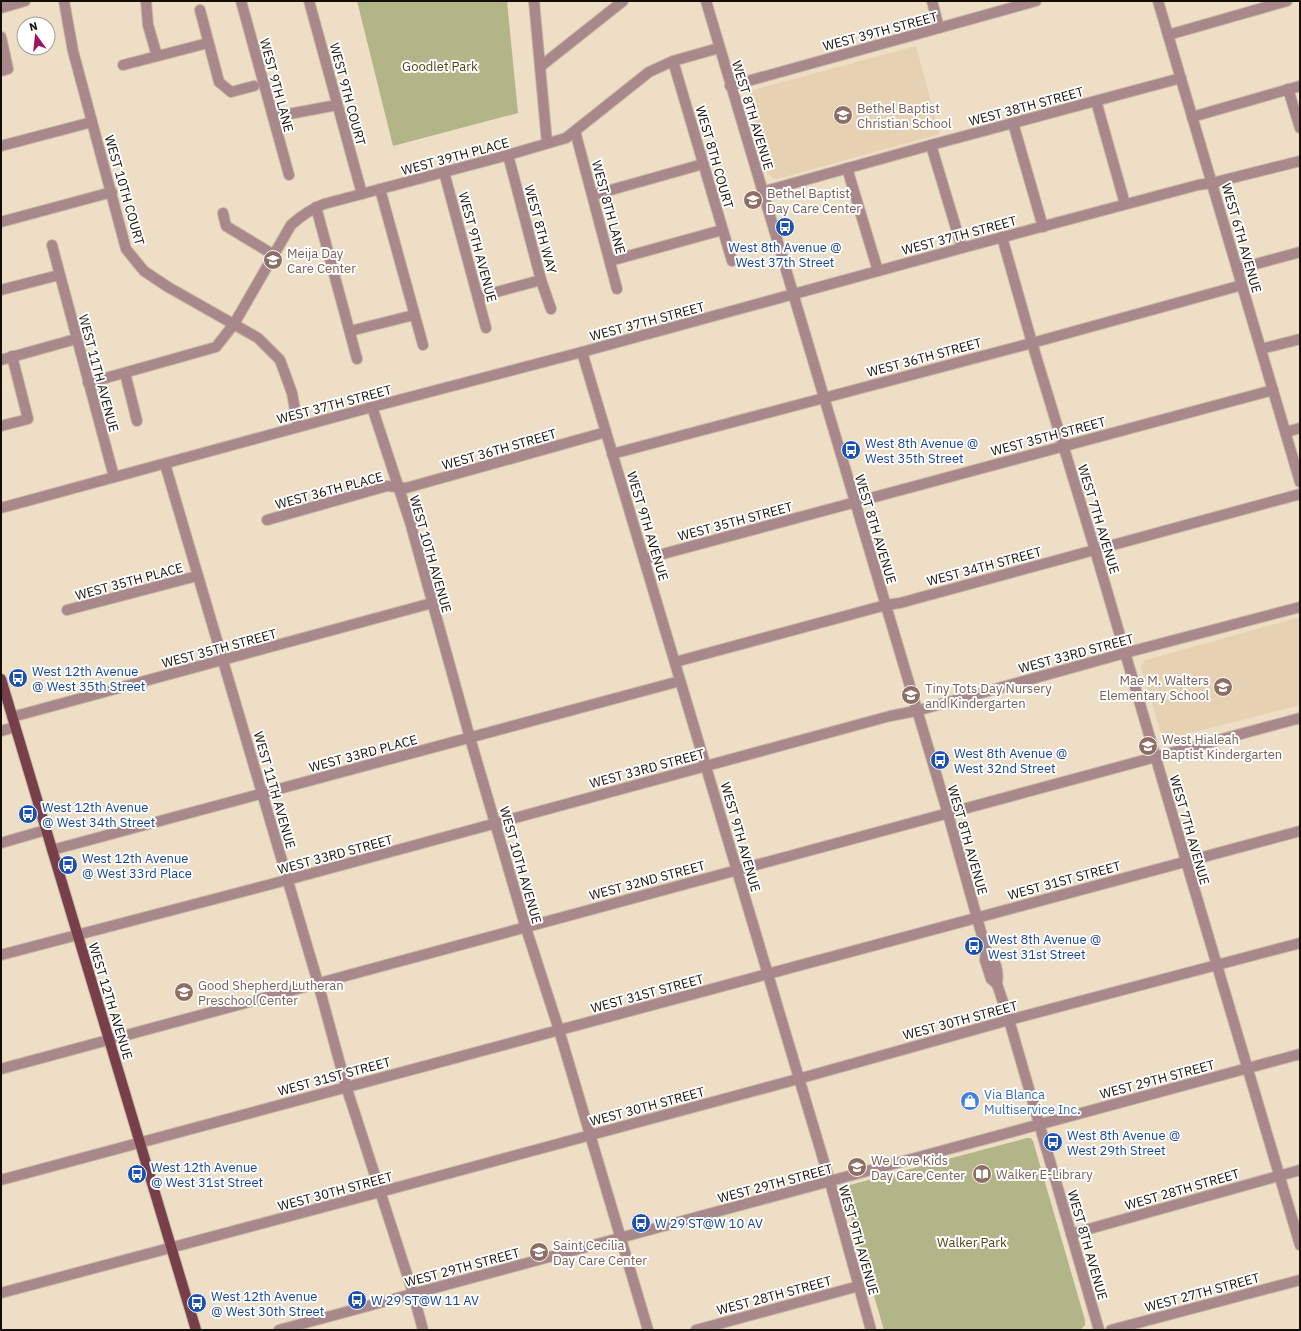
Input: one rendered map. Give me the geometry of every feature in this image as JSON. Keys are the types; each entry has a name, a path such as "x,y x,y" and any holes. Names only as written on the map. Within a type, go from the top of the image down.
{"main road":[{"name":"WEST 12TH AVENUE","path":"1,679 196,1330"}],"street":[{"path":"1,8 26,1"},
{"name":"WEST 10TH COURT","path":"64,1 73,51 112,192 126,249 144,271 168,287 258,338 280,360 292,393 298,427"},
{"path":"146,1 148,25 157,56"},
{"name":"WEST 9TH LANE","path":"241,1 289,175"},
{"name":"WEST 9TH COURT","path":"309,1 362,194"},
{"path":"534,1 547,143"},
{"path":"541,66 623,1"},
{"name":"WEST 8TH AVENUE","path":"706,1 792,295 948,814 986,950 993,956 999,974 997,984 1009,1020 1099,1330"},
{"path":"932,1 939,28"},
{"name":"WEST 39TH STREET","path":"730,86 1036,1"},
{"name":"WEST 6TH AVENUE","path":"1158,1 1300,482"},
{"path":"1168,35 1287,1"},
{"path":"200,10 219,82 231,92 254,86"},
{"path":"1,37 5,70"},
{"path":"123,65 208,43"},
{"name":"WEST 39TH PLACE","path":"234,324 291,225 302,215 316,207 566,138 649,72 673,61 719,48"},
{"name":"WEST 8TH COURT","path":"673,61 732,261"},
{"name":"WEST 38TH STREET","path":"762,192 1181,78"},
{"path":"1192,117 1300,86"},
{"path":"1288,89 1300,128"},
{"path":"1096,101 1125,204"},
{"path":"273,117 337,105"},
{"path":"1,146 92,122"},
{"path":"1013,123 1043,227"},
{"name":"WEST 8TH LANE","path":"575,132 617,289"},
{"path":"931,145 962,248"},
{"name":"WEST 8TH WAY","path":"508,155 541,280 551,309"},
{"name":"WEST 37TH STREET","path":"1,508 1125,204 1300,161"},
{"path":"593,195 703,164"},
{"path":"848,168 878,271"},
{"name":"WEST 9TH AVENUE","path":"444,172 486,328"},
{"path":"380,189 423,345"},
{"path":"1,222 112,192"},
{"path":"316,207 357,359"},
{"path":"223,213 226,226 274,255"},
{"path":"610,261 722,230"},
{"name":"WEST 7TH AVENUE","path":"1002,237 1032,343 1095,550 1300,1245"},
{"name":"WEST 11TH AVENUE","path":"52,245 114,478"},
{"path":"1237,268 1300,252"},
{"path":"1,290 59,275"},
{"path":"478,297 541,280"},
{"name":"WEST 36TH STREET","path":"612,454 1032,343 1242,285"},
{"path":"350,332 414,314"},
{"path":"88,383 216,347 234,324"},
{"path":"1,360 76,339"},
{"path":"1261,349 1300,339"},
{"name":"WEST 9TH AVENUE","path":"582,352 830,1182 872,1330"},
{"path":"1,426 28,418 12,356"},
{"path":"124,373 137,421"},
{"name":"WEST 35TH STREET","path":"644,559 1063,445 1273,390"},
{"name":"WEST 10TH AVENUE","path":"372,407 398,487 525,926 559,1030 648,1330"},
{"path":"1286,432 1300,428"},
{"name":"WEST 36TH STREET","path":"398,487 406,488 606,432"},
{"name":"WEST 11TH AVENUE","path":"165,464 318,983 346,1086 423,1330"},
{"name":"WEST 36TH PLACE","path":"267,520 388,486 398,487"},
{"name":"WEST 34TH STREET","path":"675,662 886,605 900,603 1300,494"},
{"name":"WEST 35TH PLACE","path":"67,610 197,576"},
{"name":"WEST 35TH STREET","path":"1,731 14,722 223,660 432,603"},
{"name":"WEST 33RD STREET","path":"1,955 287,880 890,716 916,711 1125,653 1300,607"},
{"name":"WEST 33RD PLACE","path":"52,850 680,681"},
{"name":"WEST 32ND STREET","path":"1,1069 525,926 948,814 1300,718"},
{"path":"1,842 46,830"},
{"name":"WEST 31ST STREET","path":"1,1180 1300,830"},
{"name":"WEST 30TH STREET","path":"1,1293 798,1079 1009,1020 1300,943"},
{"name":"WEST 29TH STREET","path":"279,1330 1300,1054"},
{"name":"WEST 28TH STREET","path":"1071,1234 1300,1170"},
{"name":"WEST 27TH STREET","path":"1111,1330 1300,1280"},
{"name":"WEST 28TH STREET","path":"696,1330 859,1286"}],"shaded area":[{"name":"Bethel Baptist Christian School","path":"916,46 940,134 777,179 773,179 768,174 745,97 753,90"},
{"name":"Mae M. Walters Elementary School","path":"1300,617 1300,705 1171,738 1165,737 1161,733 1141,668 1142,664 1146,660"}],"green space":[{"name":"Goodlet Park","path":"357,1 507,1 518,113 393,146"},
{"name":"Walker Park","path":"1031,1138 1033,1141 1085,1320 1085,1325 1080,1330 884,1330 842,1187"}],"place":[{"name":"Bethel Baptist Christian School","path":"843,115"},
{"name":"Bethel Baptist Day Care Center","path":"753,200"},
{"name":"West 8th Avenue @ West 37th Street","path":"785,227"},
{"name":"Meija Day Care Center","path":"273,260"},
{"name":"West 8th Avenue @ West 35th Street","path":"851,450"},
{"name":"West 12th Avenue @ West 35th Street","path":"18,678"},
{"name":"Mae M. Walters Elementary School","path":"1223,687"},
{"name":"Tiny Tots Day Nursery and Kindergarten","path":"911,695"},
{"name":"West Hialeah Baptist Kindergarten","path":"1148,746"},
{"name":"West 8th Avenue @ West 32nd Street","path":"940,760"},
{"name":"West 12th Avenue @ West 34th Street","path":"28,814"},
{"name":"West 12th Avenue @ West 33rd Place","path":"68,865"},
{"name":"West 8th Avenue @ West 31st Street","path":"974,946"},
{"name":"Good Shepherd Lutheran Preschool Center","path":"184,992"},
{"name":"Via Blanca Multiservice Inc.","path":"970,1101"},
{"name":"West 8th Avenue @ West 29th Street","path":"1053,1142"},
{"name":"We Love Kids Day Care Center","path":"857,1167"},
{"name":"West 12th Avenue @ West 31st Street","path":"137,1174"},
{"name":"Walker E-Library","path":"982,1174"},
{"name":"W 29 ST@W 10 AV","path":"641,1223"},
{"name":"Saint Cecilia Day Care Center","path":"539,1252"},
{"name":"W 29 ST@W 11 AV","path":"357,1300"},
{"name":"West 12th Avenue @ West 30th Street","path":"197,1303"}]}
